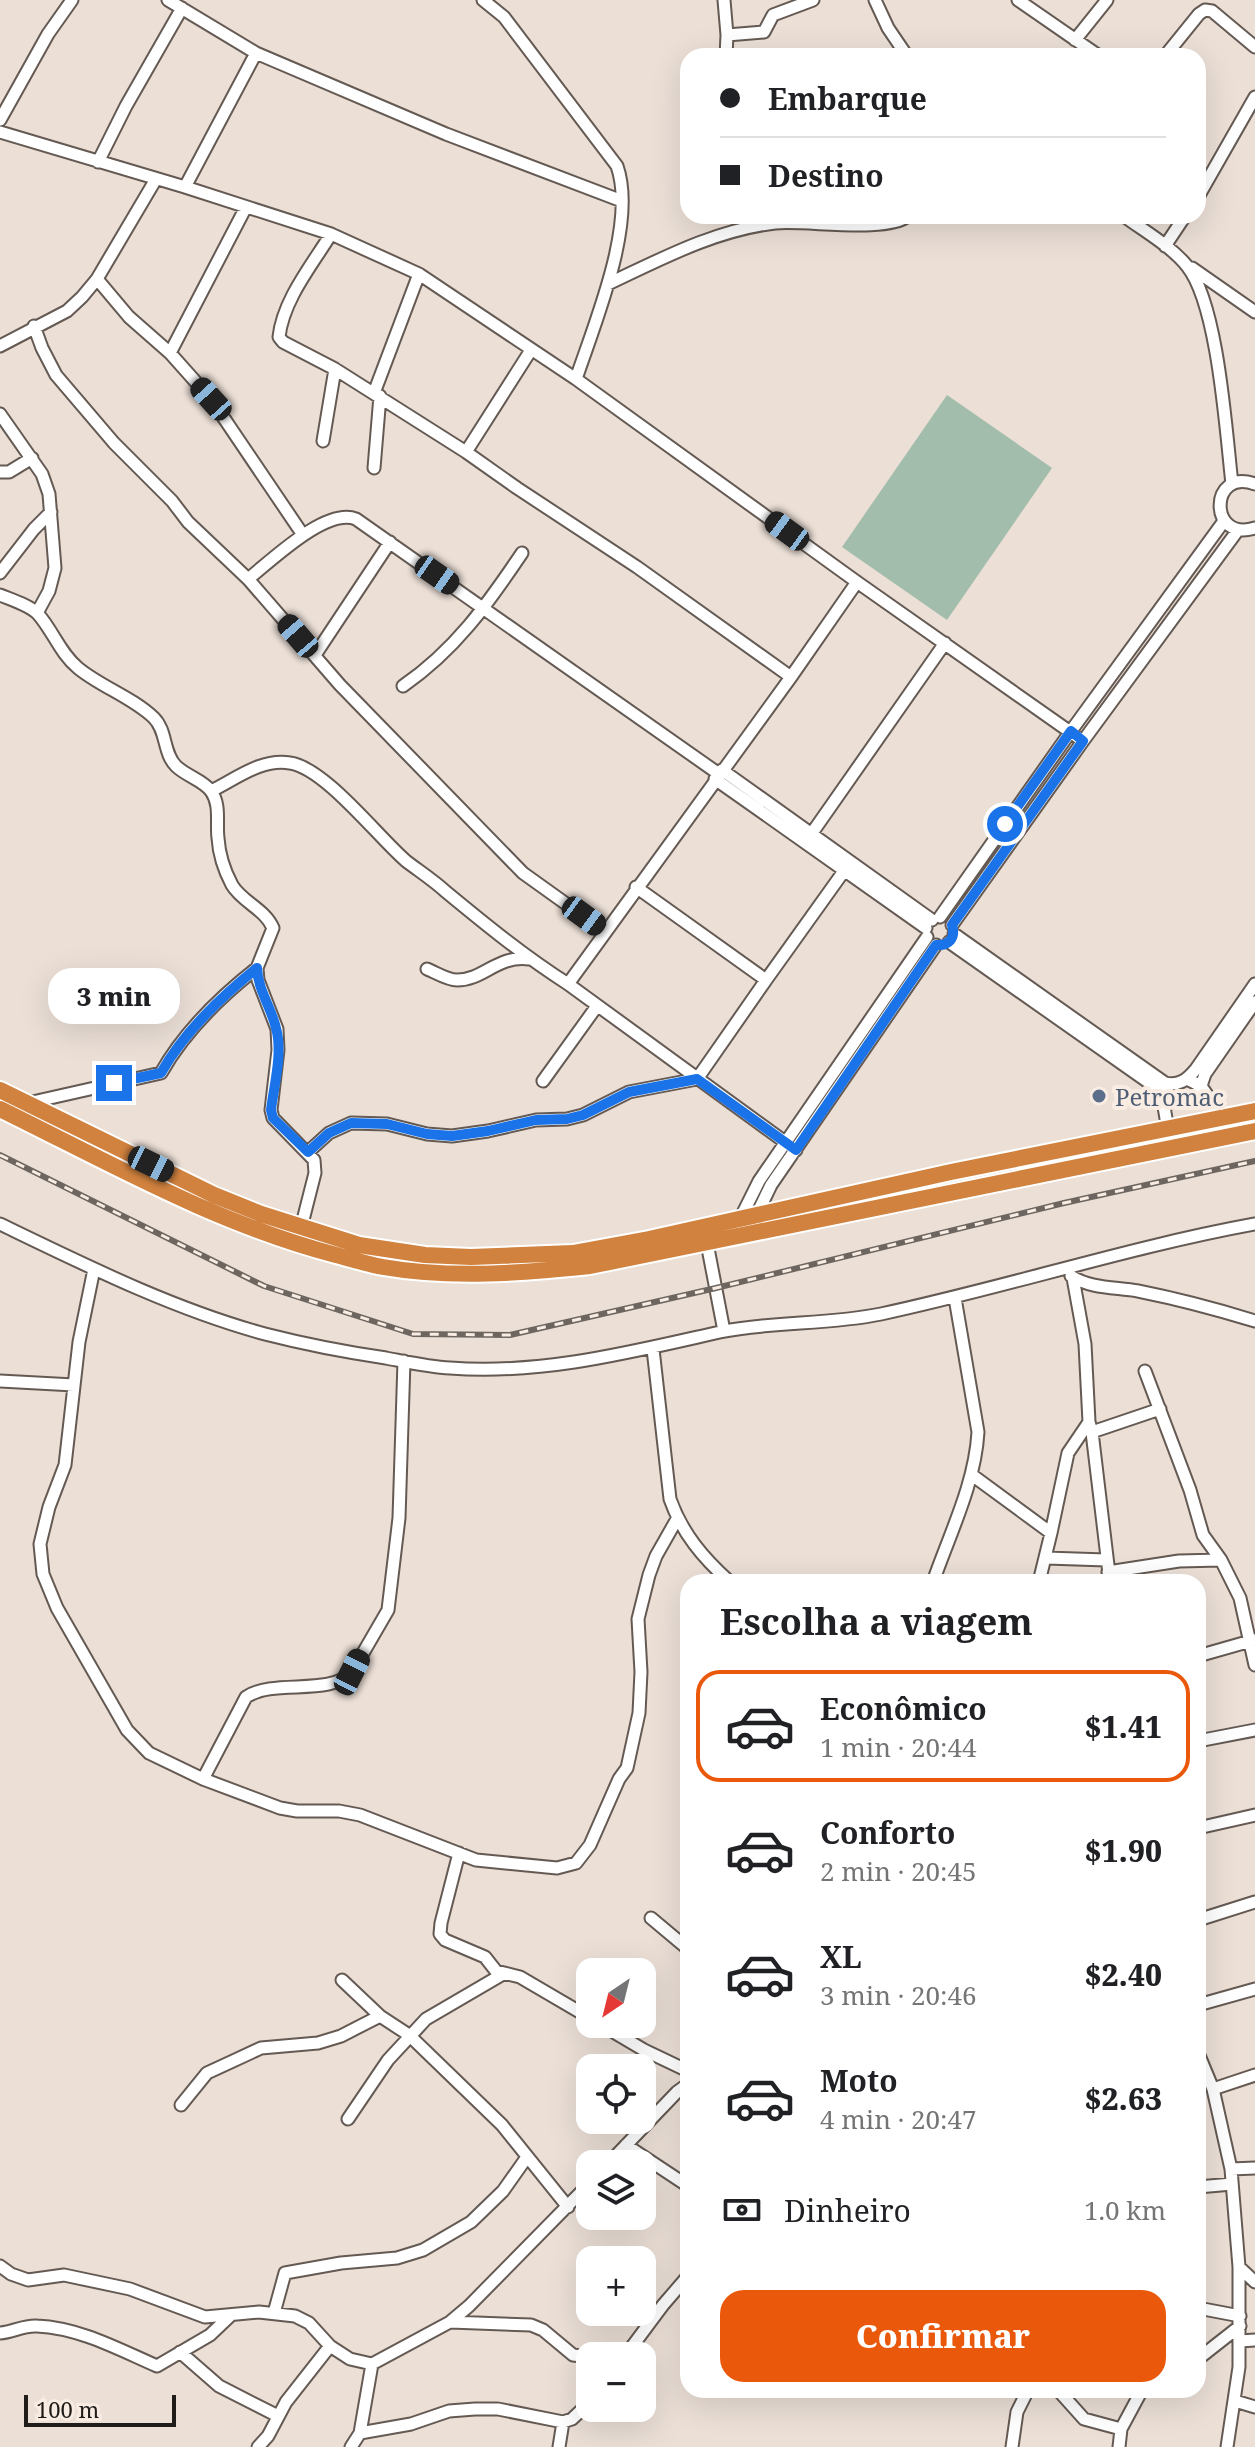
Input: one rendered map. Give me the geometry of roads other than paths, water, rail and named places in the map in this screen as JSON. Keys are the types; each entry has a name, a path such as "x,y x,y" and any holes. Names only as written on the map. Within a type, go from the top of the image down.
{"highway":[{"path":"0,1090 214,1195 301,1228 359,1245 425,1255 471,1257 573,1253 649,1239 705,1234 749,1216 1255,1111"},
{"path":"0,1109 237,1223 309,1248 382,1267 436,1273 519,1274 590,1266 705,1234 1255,1131"}],"street":[{"path":"0,120 48,34 72,0"},
{"path":"168,0 256,53 446,134 622,201"},
{"path":"483,0 504,17 617,166 621,177 622,221 608,284 576,379"},
{"path":"724,0 726,48"},
{"path":"727,35 764,32 773,15 813,0"},
{"path":"875,0 902,48"},
{"path":"1018,0 1087,48"},
{"path":"1075,40 1107,0"},
{"path":"98,162 182,8"},
{"path":"1171,48 1205,10 1212,11 1255,47"},
{"path":"185,187 256,53"},
{"path":"1206,183 1255,97"},
{"path":"0,132 331,234 419,274 576,379 1083,741"},
{"path":"0,346 67,311 82,297 97,279 156,179"},
{"path":"170,353 246,207"},
{"path":"608,284 708,239 759,224"},
{"path":"866,224 891,224"},
{"path":"1135,224 1255,312"},
{"path":"1165,246 1180,224"},
{"path":"331,234 290,301 279,337 293,348 377,394 466,452 637,567 791,677"},
{"path":"1185,263 1197,280 1204,300 1237,482"},
{"path":"374,468 377,394 419,274"},
{"path":"97,279 129,317 170,353 211,399 303,535"},
{"path":"34,326 56,375 188,522 248,579 340,685 523,873 604,931"},
{"path":"466,452 531,350"},
{"path":"323,441 335,369"},
{"path":"0,414 47,484 55,568 49,591 37,613"},
{"path":"0,472 9,472 32,458"},
{"path":"1255,474 1225,489 1219,505 1224,521 1238,530 1255,528"},
{"path":"1237,482 1255,484"},
{"path":"0,573 51,512"},
{"path":"248,579 303,535 340,517 349,516 485,608 719,775 844,871 932,930 952,934 1170,1090 1181,1103 1191,1101 1198,1094 1205,1074 1255,1002"},
{"path":"749,1216 759,1181 1071,731 1224,521"},
{"path":"952,934 1083,741 1238,530"},
{"path":"315,655 390,542"},
{"path":"403,686 441,657 485,608 522,553"},
{"path":"568,984 857,582"},
{"path":"0,595 37,613 60,650 76,667 156,720 166,743 167,754 174,765 211,791 218,814 220,856 233,885 240,895 270,920 273,928 257,968 258,980 277,1029 273,1118 314,1160 315,1173 301,1228"},
{"path":"812,833 945,643"},
{"path":"211,791 261,764 288,762 299,765 323,780 407,861 529,959 796,1150"},
{"path":"719,775 812,833 932,930"},
{"path":"308,1152 329,1133 351,1123 387,1124 427,1134 452,1136 536,1120 567,1119 583,1115 629,1092 697,1079 844,871"},
{"path":"636,887 766,980"},
{"path":"749,1216 796,1150 932,930 945,918 952,934"},
{"path":"427,969 457,980 470,978 508,959 529,959"},
{"path":"28,1103 161,1073 172,1052 224,994 257,968"},
{"path":"1168,1130 1163,1111 1170,1090 1187,1079 1255,984"},
{"path":"543,1081 597,1006"},
{"path":"1187,1079 1201,1086 1223,1118"},
{"path":"0,1224 94,1269 197,1312 263,1333 351,1353 450,1368 536,1369 653,1349 724,1331 848,1321 1070,1274 1156,1245 1255,1224"},
{"path":"705,1234 724,1331"},
{"path":"94,1269 79,1342 65,1465 49,1507 40,1544 43,1574 57,1608 127,1730 149,1753 203,1779 280,1808 360,1815 476,1860 557,1868 576,1863 590,1845 619,1779 627,1768 639,1713 641,1672 638,1619 656,1556 677,1519"},
{"path":"1070,1274 1088,1284 1211,1306 1255,1321"},
{"path":"1070,1274 1085,1344 1108,1571"},
{"path":"936,1574 972,1475 978,1432 955,1298"},
{"path":"653,1349 670,1499 677,1519 710,1564 721,1574"},
{"path":"203,1779 246,1697 267,1689 329,1684 345,1679 388,1610 399,1518 404,1361"},
{"path":"1145,1371 1190,1490 1203,1535 1221,1560 1240,1598 1253,1640 1255,1665"},
{"path":"0,1381 74,1385"},
{"path":"1041,1574 1068,1453 1091,1427 1160,1409"},
{"path":"972,1475 1051,1533"},
{"path":"1046,1558 1108,1571 1179,1561 1221,1560"},
{"path":"1206,1654 1253,1640"},
{"path":"1206,1739 1255,1730"},
{"path":"1206,1826 1255,1815"},
{"path":"459,1853 444,1906 440,1934 445,1940 485,1957 496,1971 520,1977 576,2010"},
{"path":"1206,1917 1255,1902"},
{"path":"651,1918 680,1942"},
{"path":"348,2119 388,2060 426,2019 503,1974"},
{"path":"342,1980 380,2016 409,2035 502,2125 568,2207"},
{"path":"1206,2003 1255,1989"},
{"path":"181,2105 207,2073 261,2048 318,2043 341,2036 380,2016"},
{"path":"624,2038 680,2067"},
{"path":"1206,2072 1213,2089 1231,2169 1239,2267 1240,2341 1227,2447"},
{"path":"1213,2089 1255,2075"},
{"path":"621,2150 680,2090"},
{"path":"626,2145 680,2181"},
{"path":"274,2313 285,2273 341,2263 397,2258 423,2250 471,2222 503,2191 527,2157"},
{"path":"1231,2169 1255,2168"},
{"path":"1206,2186 1232,2184"},
{"path":"0,2266 28,2280 64,2275 130,2289 205,2317 259,2312 295,2316 309,2323 330,2346 350,2359 372,2364 450,2322 576,2198"},
{"path":"1239,2267 1255,2282"},
{"path":"635,2342 680,2285"},
{"path":"1206,2310 1240,2321"},
{"path":"0,2333 34,2325 64,2330 98,2340 157,2366 210,2335 230,2316"},
{"path":"1206,2352 1240,2321"},
{"path":"450,2322 531,2325 543,2330 576,2355"},
{"path":"1240,2341 1255,2340"},
{"path":"258,2447 268,2436 286,2402 330,2346"},
{"path":"180,2352 219,2386 278,2416"},
{"path":"351,2447 360,2433 372,2364"},
{"path":"1012,2447 1017,2412 1024,2398"},
{"path":"1065,2398 1084,2419 1121,2429"},
{"path":"1119,2447 1121,2429 1138,2398"},
{"path":"1235,2401 1255,2407"},
{"path":"360,2433 411,2424 449,2411 498,2409 563,2422 576,2415"},
{"path":"559,2447 563,2422"}],"railway":[{"path":"0,1155 264,1286 413,1334 510,1335 1064,1203 1255,1161"}],"place":[{"name":"Petromac","path":"1099,1096"}]}
